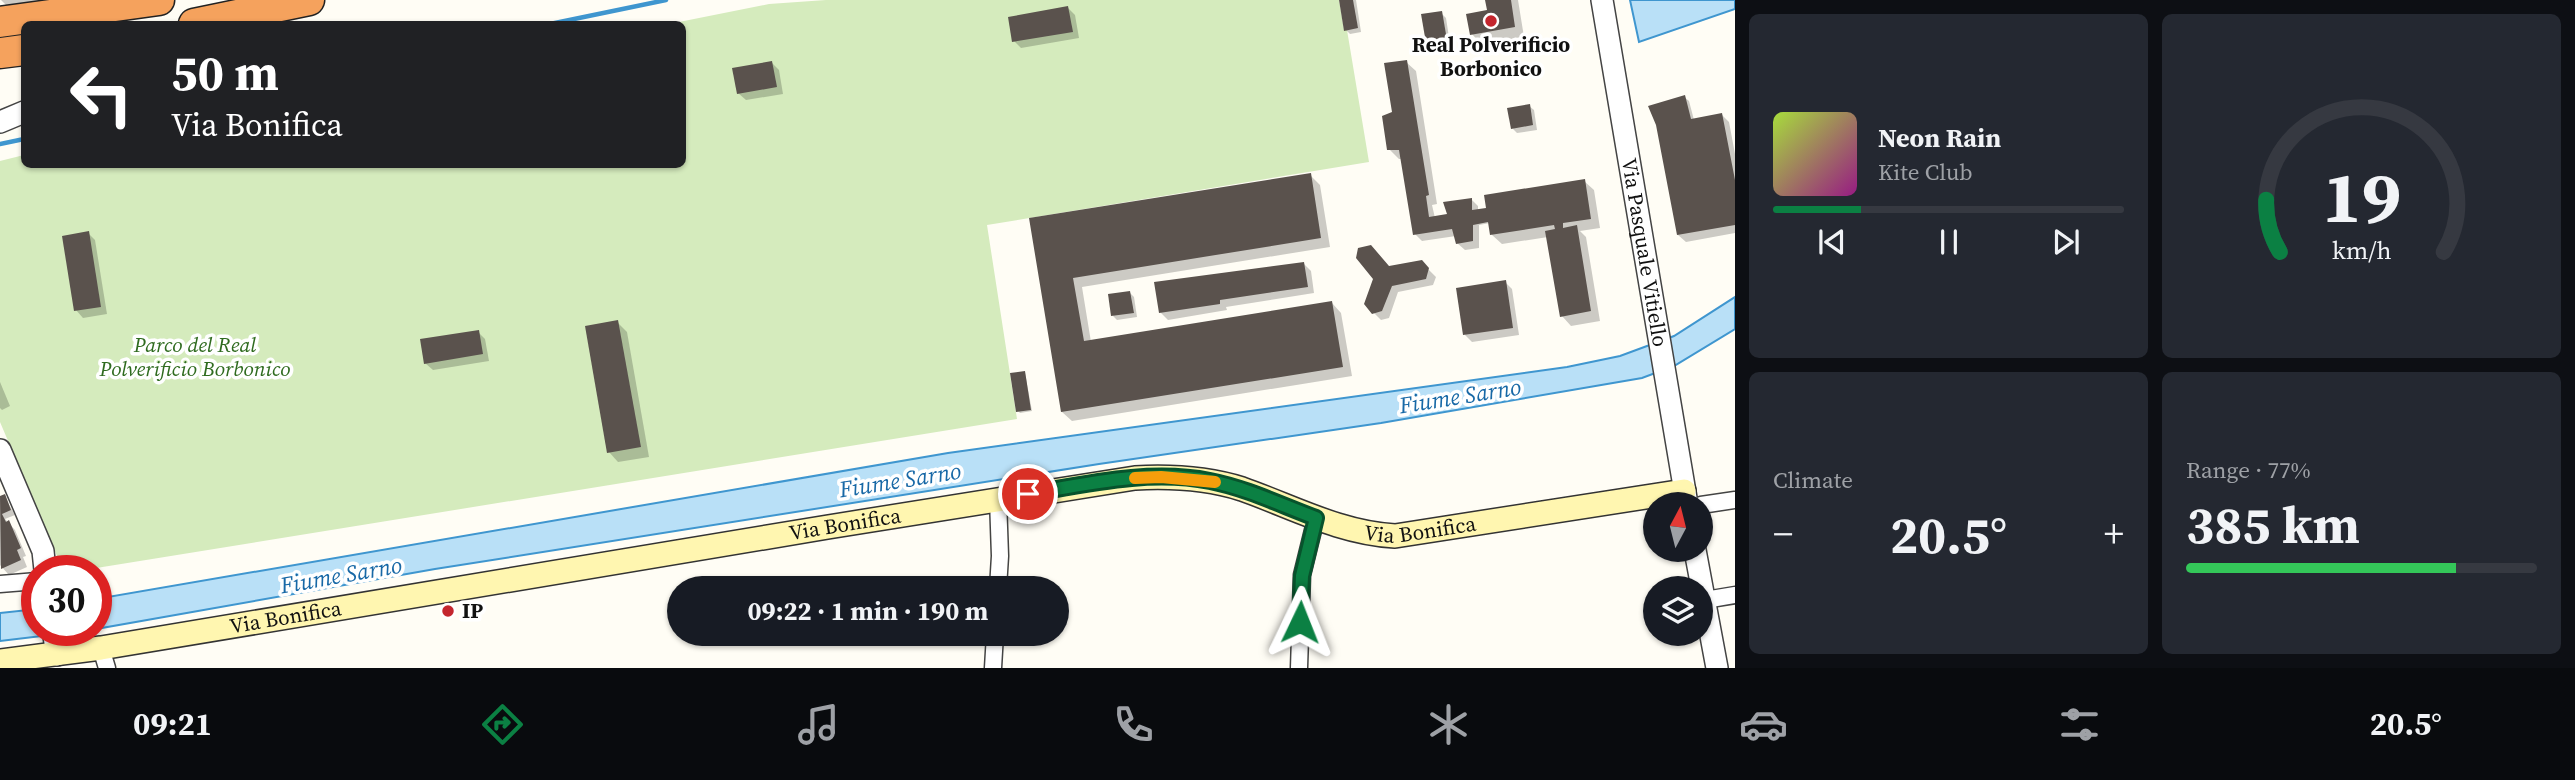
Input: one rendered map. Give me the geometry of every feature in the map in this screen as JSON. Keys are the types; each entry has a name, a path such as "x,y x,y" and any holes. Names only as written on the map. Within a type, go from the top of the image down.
{"highway":[{"path":"0,22 159,0"},
{"path":"208,21 309,0"},
{"path":"0,53 21,50"}],"main road":[{"name":"Via Bonifica","path":"65,646 104,658 998,499 1135,478 1190,478 1241,489 1345,528 1375,535 1395,536 1643,506"},
{"name":"Via Bonifica","path":"0,661 46,646"}],"street":[{"name":"Via Pasquale Vitiello","path":"1602,0 1667,378 1689,492"},
{"path":"0,122 21,113"},
{"path":"0,450 43,555"},
{"path":"998,499 999,576"},
{"path":"1713,500 1735,500"},
{"path":"1299,668 1302,576 1316,518"},
{"path":"0,584 21,582"},
{"path":"1713,599 1735,595"},
{"path":"1713,645 1717,668"},
{"path":"993,668 994,646"}],"green space":[{"name":"Parco del Real Polverificio Borbonico","path":"826,0 1339,0 1344,30 1347,30 1369,162 987,225 1017,419 112,565 112,555 57,555 0,422 0,161 21,156 21,168 686,168 684,21 769,4"}],"water":[{"path":"1630,0 1735,0 1735,9 1639,42"},
{"name":"Fiume Sarno","path":"1735,297 1735,329 1674,366 1642,378 1381,423 1099,464 435,569 112,626 112,596 948,453 1567,367 1620,356 1674,336"},
{"path":"21,611 21,638 0,641 0,613"}],"building":[{"path":"1339,0 1353,0 1358,28 1344,31"},
{"name":"Real Polverificio Borbonico","path":"1485,0 1511,0 1515,27 1470,35 1466,14 1487,10"},
{"path":"1068,6 1073,32 1012,42 1008,17"},
{"path":"1442,11 1447,40 1426,43 1421,14"},
{"path":"1407,60 1429,195 1426,196 1429,217 1447,214 1443,202 1472,198 1472,210 1486,208 1484,195 1585,179 1591,219 1563,223 1563,228 1577,225 1591,311 1560,317 1545,231 1555,229 1554,225 1490,235 1488,222 1473,225 1473,241 1456,244 1452,229 1413,235 1399,150 1387,150 1382,116 1392,112 1384,63"},
{"path":"772,61 777,87 737,94 732,68"},
{"path":"1685,95 1691,119 1722,113 1735,180 1735,225 1677,235 1656,125 1648,106"},
{"path":"1530,104 1533,125 1511,129 1507,108"},
{"path":"1311,173 1321,238 1073,278 1084,341 1332,301 1343,367 1061,412 1029,218"},
{"path":"89,231 101,307 74,311 62,236"},
{"path":"1371,245 1389,266 1422,260 1429,268 1426,279 1392,286 1382,311 1372,314 1364,304 1373,279 1356,258 1358,248"},
{"path":"1304,262 1308,287 1220,300 1220,304 1159,313 1154,282"},
{"path":"1506,280 1513,328 1463,335 1456,288"},
{"path":"1130,291 1134,313 1111,316 1108,294"},
{"path":"618,320 641,447 607,453 585,326"},
{"path":"479,330 483,354 424,364 420,339"},
{"path":"1025,371 1031,410 1016,412 1010,373"},
{"path":"5,494 11,510 2,514 6,522 9,520 21,548 17,550 21,560 1,569 0,496"}],"waterway":[{"path":"564,21 666,0"},
{"path":"0,144 21,140"}],"slow traffic":[{"path":"1135,478 1190,478 1215,482"}],"place":[{"name":"Real Polverificio Borbonico","path":"1491,21"},
{"name":"IP","path":"448,611"}],"route":[{"path":"1028,494 1135,478 1190,478 1241,489 1316,518 1302,576 1300,622"}]}
